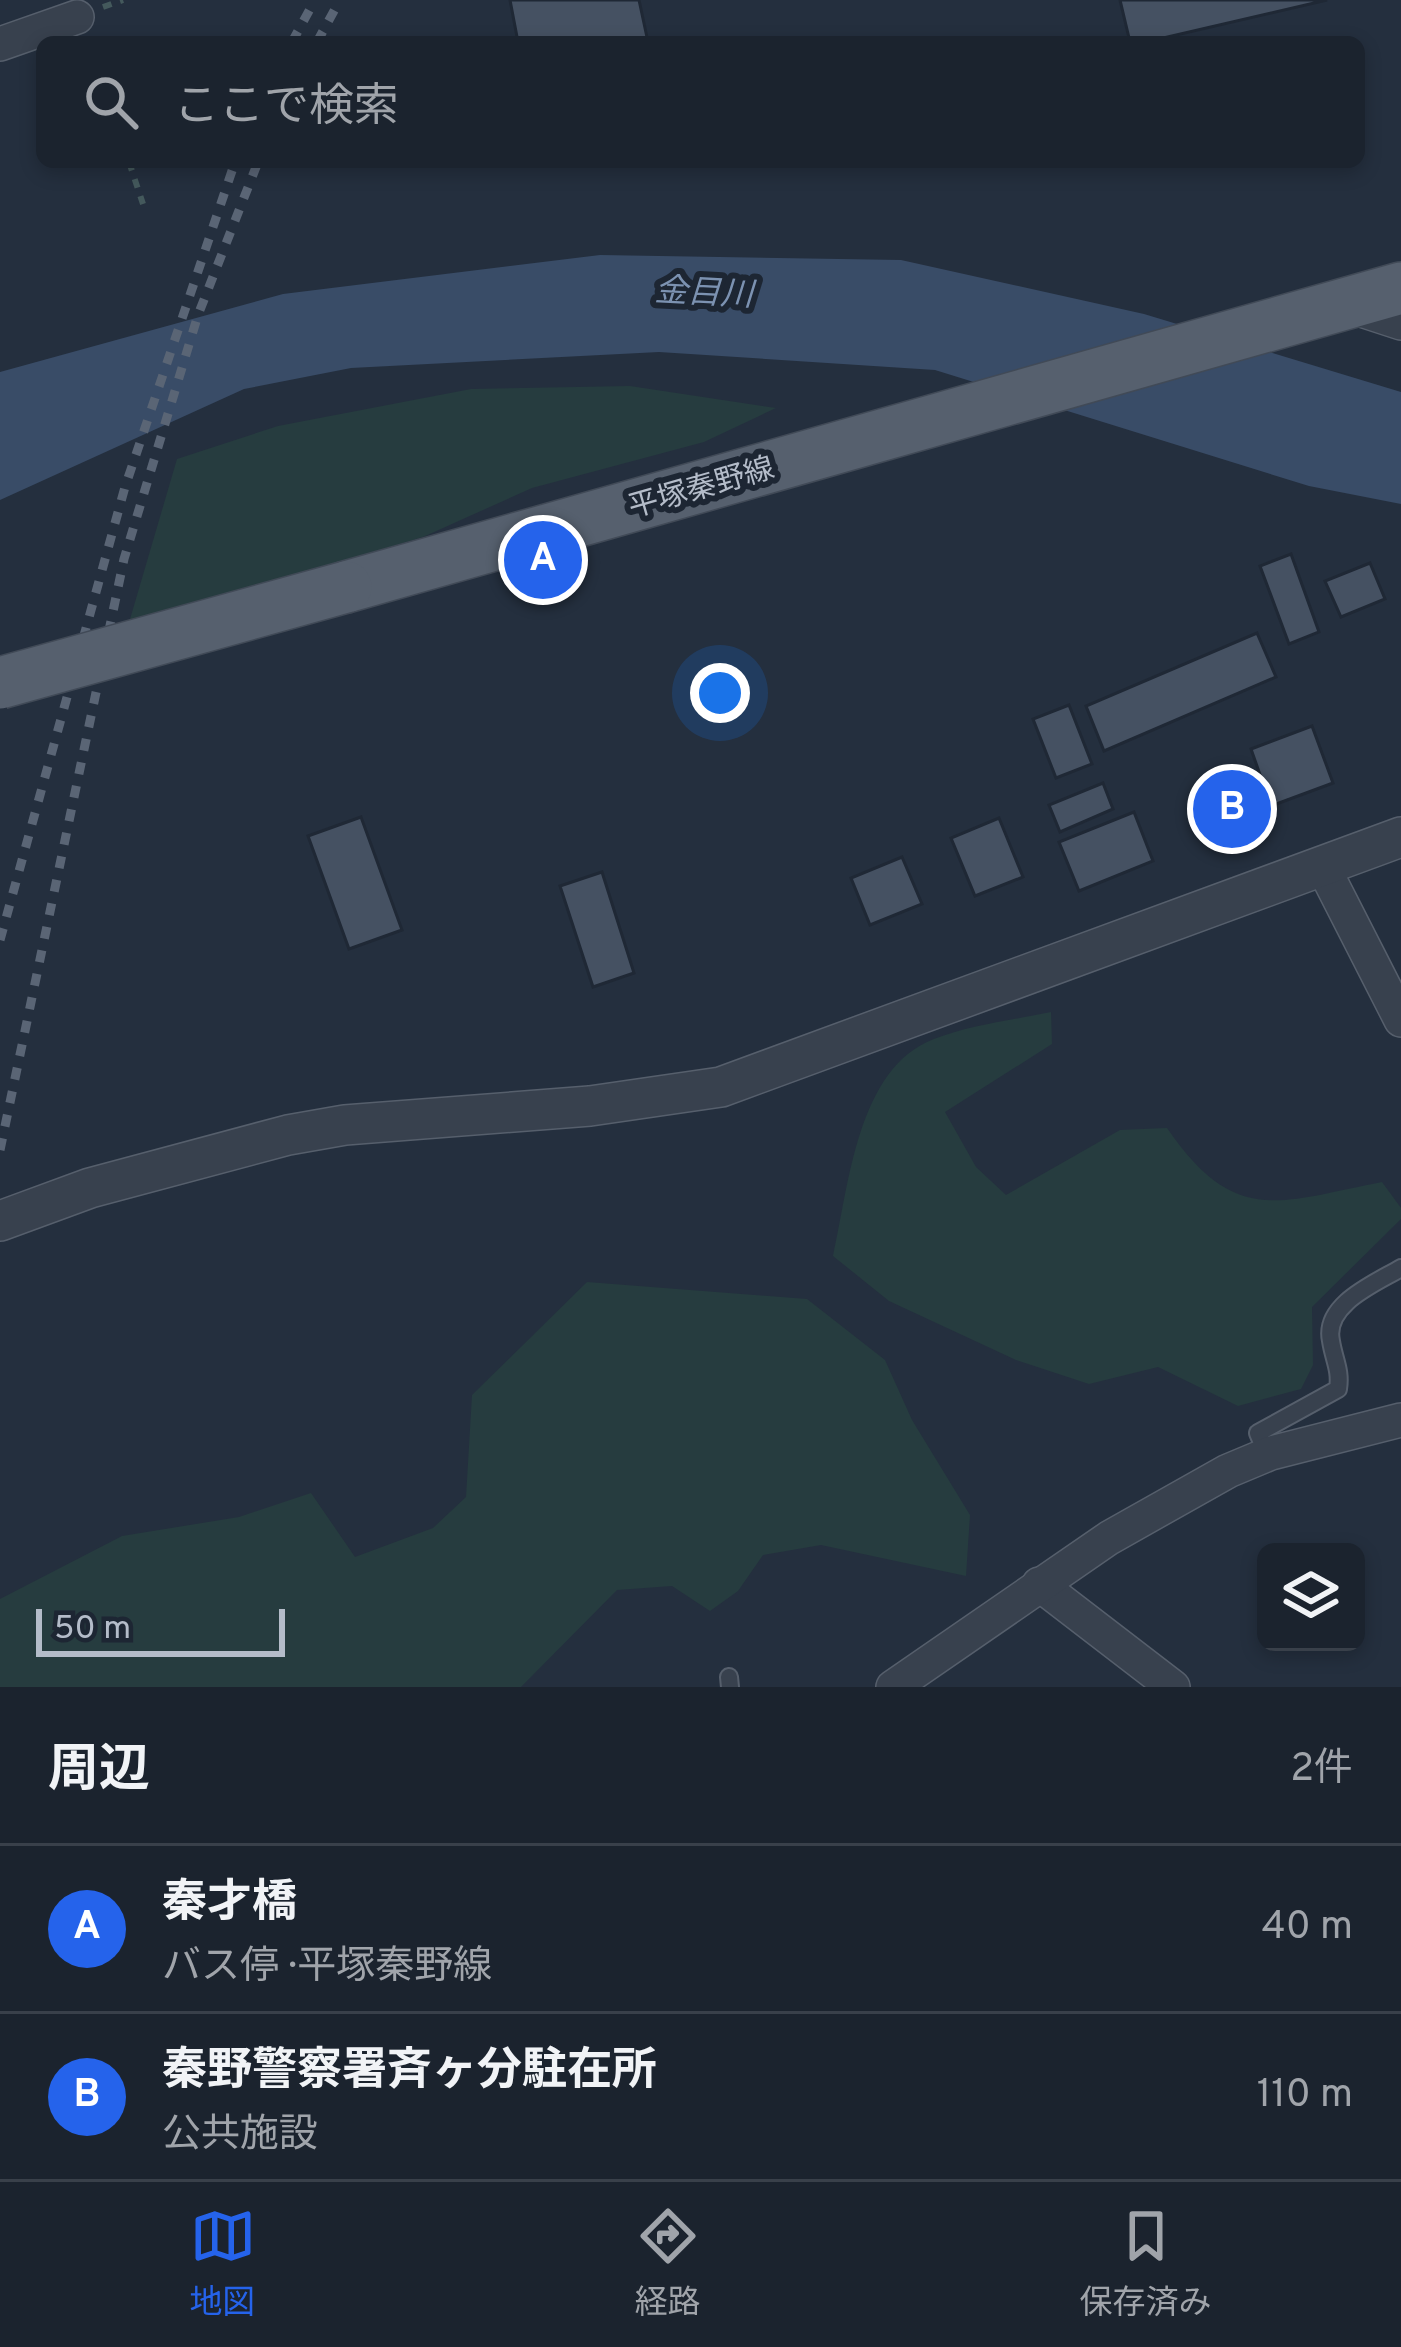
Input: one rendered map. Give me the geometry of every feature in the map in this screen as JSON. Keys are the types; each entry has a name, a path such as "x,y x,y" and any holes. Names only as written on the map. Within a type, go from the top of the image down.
{"main road":[{"name":"平塚秦野線","path":"0,683 1401,288"}],"street":[{"path":"0,44 77,17"},
{"path":"1336,306 1401,323"},
{"path":"0,1221 90,1188 345,1124 590,1106 721,1087 1401,837"},
{"path":"1322,865 1401,1020"},
{"path":"893,1687 1039,1584 1174,1500 1267,1454 1401,1420"},
{"path":"1039,1584 1173,1687"}],"lane":[{"path":"1267,1454 1258,1433 1338,1389 1341,1372 1329,1336 1333,1319 1347,1301 1401,1268"}],"path":[{"path":"130,168 143,204"}],"green space":[{"path":"630,386 776,408 704,442 532,488 423,537 128,626 177,459 278,426 471,389"},
{"path":"1051,1012 1052,1044 945,1112 976,1167 1006,1195 1120,1130 1167,1128 1192,1160 1238,1194 1287,1200 1382,1182 1401,1208 1401,1219 1312,1307 1313,1365 1301,1389 1238,1406 1158,1367 1089,1384 1016,1360 889,1301 833,1256 861,1132 888,1075 908,1054 934,1039"},
{"path":"587,1282 807,1299 885,1360 912,1420 970,1515 966,1576 821,1545 763,1555 738,1591 710,1611 672,1586 617,1590 521,1687 0,1687 0,1599 122,1536 239,1517 311,1493 355,1557 433,1528 466,1497 472,1395"}],"water":[{"name":"金目川","path":"600,255 901,260 1144,314 1401,392 1401,504 1309,486 935,370 659,352 351,368 244,389 0,500 0,372 283,294"}],"building":[{"path":"510,0 639,0 647,36 517,36"},
{"path":"1120,0 1327,0 1172,36 1129,36"},
{"path":"1291,554 1319,632 1289,644 1260,566"},
{"path":"1370,563 1385,599 1341,617 1325,581"},
{"path":"1257,633 1276,677 1104,751 1086,706"},
{"path":"1069,705 1092,764 1056,778 1033,719"},
{"path":"1312,726 1333,783 1271,806 1251,749"},
{"path":"1239,773 1253,831 1214,840 1200,782"},
{"path":"1103,783 1113,809 1060,832 1049,805"},
{"path":"1134,812 1153,861 1079,891 1059,842"},
{"path":"361,817 402,930 349,949 308,836"},
{"path":"999,818 1023,877 975,896 951,838"},
{"path":"902,857 922,904 870,925 851,878"},
{"path":"602,872 634,973 593,987 560,886"}],"railway":[{"path":"295,36 315,0"},
{"path":"320,36 340,0"},
{"path":"0,940 125,487 233,168"},
{"path":"0,1150 124,559 198,315 256,168"}],"place":[{"name":"秦才橋","path":"543,560"},
{"name":"秦野警察署斉ヶ分駐在所","path":"1232,809"}]}
